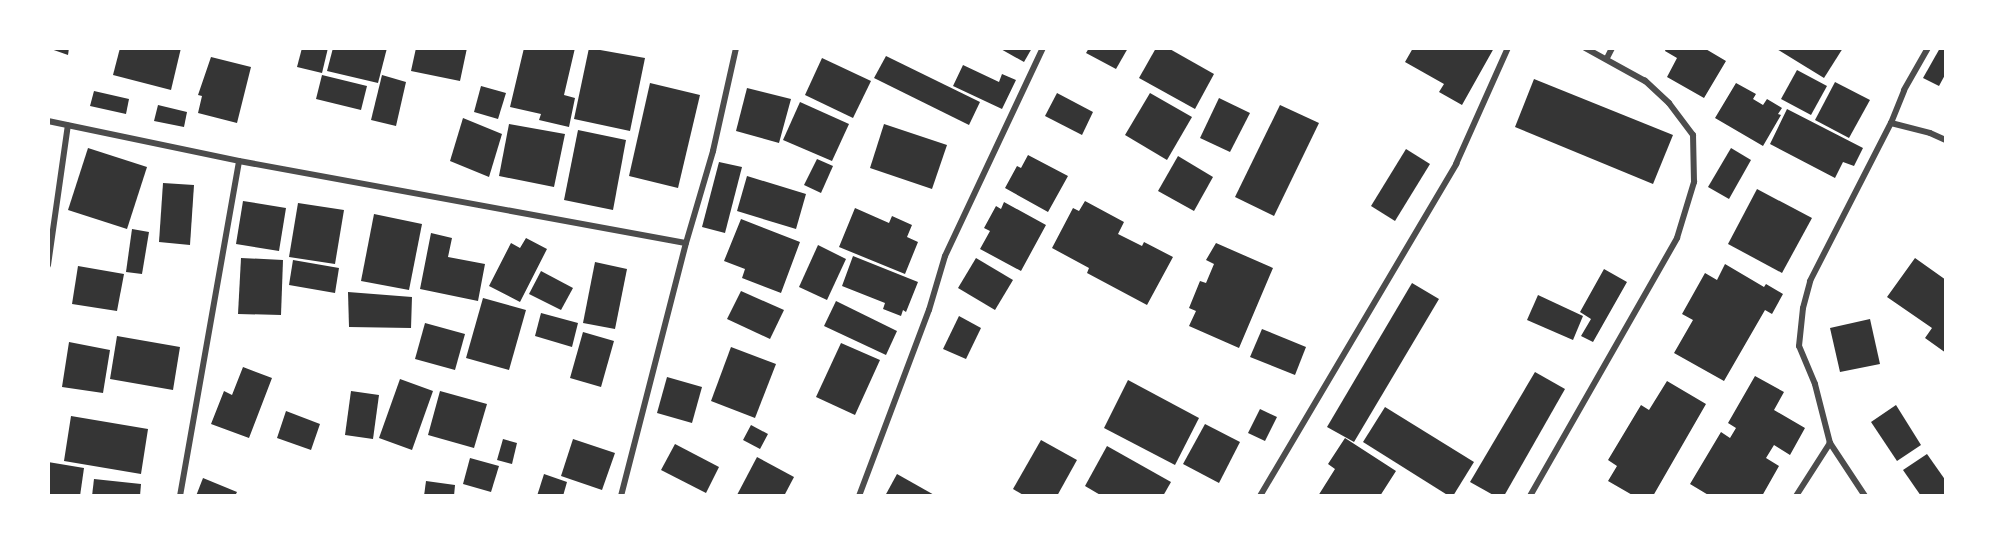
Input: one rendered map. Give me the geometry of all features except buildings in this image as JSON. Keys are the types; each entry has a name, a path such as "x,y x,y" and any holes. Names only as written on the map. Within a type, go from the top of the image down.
{"street":[{"path":"621,496 686,243 713,151 736,48"},
{"path":"860,496 929,310 945,256 1043,48"},
{"path":"1260,496 1456,164 1508,48"},
{"path":"1530,496 1677,238 1694,182 1693,135 1669,103 1645,81 1607,58 1584,48"},
{"path":"1607,58 1612,48"},
{"path":"1865,496 1830,443 1815,384 1799,346 1803,308 1810,281 1891,123 1904,90 1928,48"},
{"path":"48,121 239,161 686,243"},
{"path":"1891,123 1930,133 1946,140"},
{"path":"48,265 68,126"},
{"path":"180,496 239,161"},
{"path":"1796,496 1830,443"}]}
